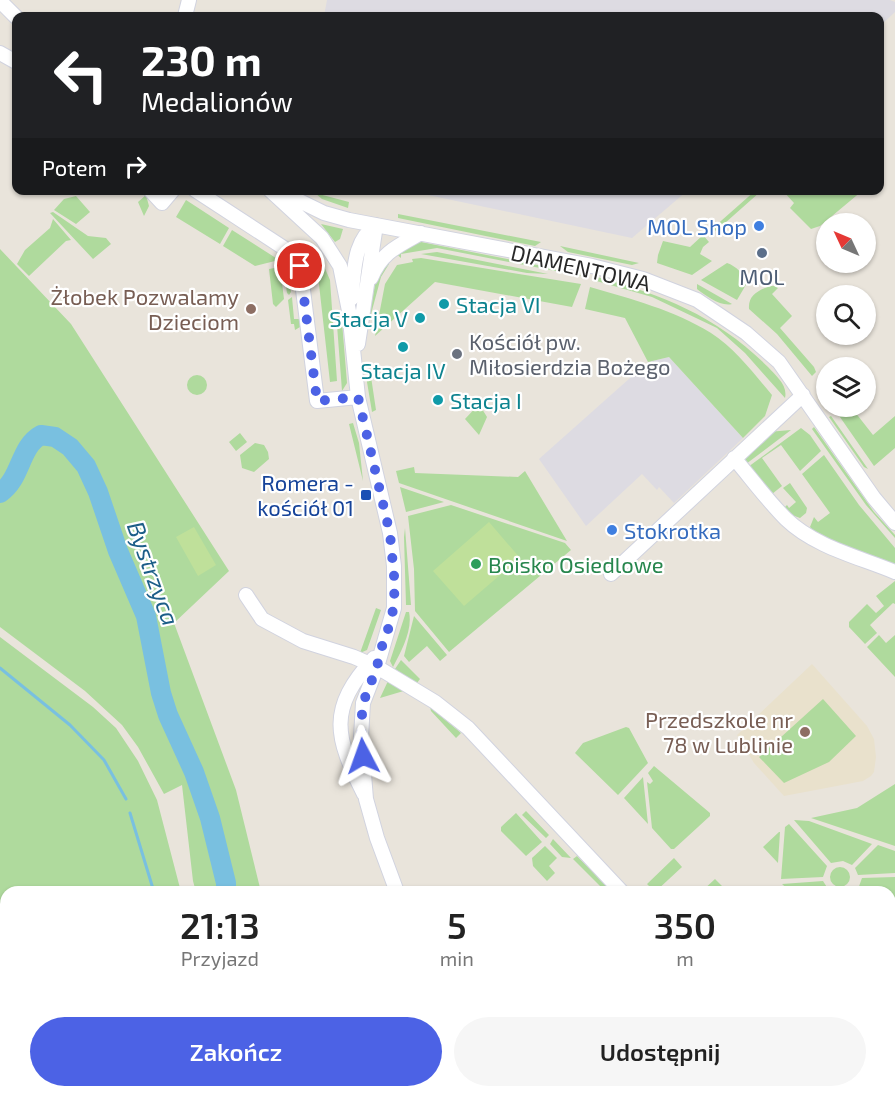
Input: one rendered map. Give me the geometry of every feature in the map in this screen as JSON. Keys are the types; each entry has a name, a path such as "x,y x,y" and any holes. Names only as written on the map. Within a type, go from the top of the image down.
{"street":[{"path":"0,1 10,14"},
{"path":"155,195 162,203 168,195"},
{"path":"203,195 290,252 297,259 300,266 317,401 358,397"},
{"path":"276,195 330,248 342,274 349,311 358,397 390,534 394,566 394,608 380,652 373,665 343,704 340,736 345,754 366,799 395,886"},
{"name":"DIAMENTOWA","path":"288,195 324,213 601,268 680,292 721,315 763,346 778,362 874,498 895,523"},
{"path":"354,366 376,225"},
{"path":"349,311 359,244 362,237 376,225"},
{"path":"367,288 377,264 385,255 421,233"},
{"path":"611,574 803,395"},
{"path":"734,458 787,519 799,528 854,557 895,573"},
{"path":"246,595 262,619 303,641 373,665 435,702 465,726 616,886"},
{"path":"366,799 361,714 373,665"}],"shaded area":[{"path":"327,0 890,0 895,2 895,12 884,22 884,12 325,12"},
{"path":"428,195 682,195 632,238"},
{"path":"669,357 743,438 674,503 642,474 586,526 539,459 648,362"},
{"name":"Przedszkole nr 78 w Lublinie","path":"812,664 867,726 874,739 876,757 874,772 863,781 784,796 754,763 737,735"}],"green space":[{"path":"146,195 149,206 144,216 138,202"},
{"path":"317,195 349,202 348,208 322,199"},
{"path":"750,195 757,195 716,231 713,228"},
{"path":"787,195 857,195 836,213 816,213 816,227 811,229 790,208 794,203"},
{"path":"76,196 90,212 76,224 54,210 64,199"},
{"path":"186,200 229,228 220,244 176,217"},
{"path":"53,212 88,236 106,238 111,244 93,259 50,213"},
{"path":"398,214 541,242 535,246 398,218"},
{"path":"53,219 71,240 66,241 29,276 17,264 25,250 50,228"},
{"path":"321,224 343,229 340,239 335,242"},
{"path":"232,230 279,260 255,266 223,246"},
{"path":"703,235 709,242 700,254 712,261 692,275 657,263 663,241 690,247"},
{"path":"421,242 578,273 581,276 437,248 401,254 401,258 394,252 413,243"},
{"path":"560,246 639,263 632,265 568,252"},
{"path":"0,249 71,324 229,571 174,623 236,790 260,886 194,886 182,785 164,794 138,747 122,725 85,691 0,627"},
{"path":"437,252 548,274 527,273 421,254"},
{"path":"320,257 330,280 337,381 330,382 316,258"},
{"path":"421,258 581,284 572,307 435,282 375,336 385,284 397,265"},
{"path":"386,260 389,264 381,277 367,329 375,284"},
{"path":"727,263 734,266 744,276 747,283 737,300 701,280"},
{"path":"293,265 288,268 291,292 289,295 283,267"},
{"path":"280,267 284,299 276,307 273,304 269,269"},
{"path":"597,277 667,300 710,321 730,334 778,377 785,389 785,398 745,353 717,328 652,297 593,280"},
{"path":"697,284 732,304 723,304 709,298 697,289"},
{"path":"769,286 778,288 772,294 792,316 780,328 814,367 816,372 812,376 777,334 749,309 750,300"},
{"path":"590,287 682,318 720,339 744,362 772,395 765,416 743,438 669,357 648,362 625,318 585,309"},
{"path":"292,297 294,319 301,319 300,327 295,330 294,324 291,324 288,300"},
{"path":"336,312 342,322 347,383 342,391"},
{"path":"370,370 376,410 372,412 366,376"},
{"path":"193,375 201,375 207,381 207,389 201,395 193,395 187,389 187,381"},
{"path":"479,404 487,417 479,435 465,419"},
{"path":"895,416 895,448 874,466 840,417 859,417 873,435"},
{"path":"829,417 832,417 868,469 864,467"},
{"path":"353,423 359,443 363,481 349,424"},
{"path":"814,427 895,538 866,505 812,429"},
{"path":"801,428 810,435 821,451 800,471 781,445 762,458 782,486 772,494 748,467"},
{"path":"791,430 746,464 745,456 768,432"},
{"path":"240,433 247,442 236,451 229,442"},
{"path":"255,443 264,445 269,459 254,472 242,468 240,455"},
{"path":"824,455 859,505 895,548 895,568 815,533 810,527 814,517 818,522 830,513 802,474"},
{"path":"414,467 415,473 518,477 525,471 567,541 399,483 396,471"},
{"path":"790,483 807,508 806,513 800,518 784,508 787,505 789,508 796,502 783,488"},
{"path":"400,487 444,502 406,512"},
{"path":"451,505 565,543 571,550 449,652 415,611 414,569 408,516"},
{"name":"Boisko Osiedlowe","path":"489,522 520,558 464,606 433,571"},
{"path":"194,527 216,565 198,576 176,537"},
{"path":"405,528 411,605 406,605"},
{"path":"895,581 895,604 893,603 870,625 877,633 865,644 849,627 849,622 867,604 876,613 884,606 876,596"},
{"path":"376,608 381,610 367,650 360,653"},
{"path":"406,612 409,612 410,619 408,633 393,667 390,661"},
{"path":"414,616 447,655 440,661 427,646 409,662 404,656"},
{"path":"879,635 886,643 895,635 895,677 867,647"},
{"path":"0,637 93,707 116,728 138,761 157,800 179,886 0,886"},
{"path":"401,660 420,679 417,683 395,669"},
{"path":"388,681 407,690 380,698"},
{"path":"823,699 856,736 829,762 784,783 759,757"},
{"path":"430,707 461,733 456,738 431,711"},
{"path":"626,727 629,728 648,763 618,795 575,753 583,743"},
{"path":"654,766 710,813 710,816 674,849 671,849 652,828 647,782 650,784 653,781 648,773"},
{"path":"643,777 648,824 624,798"},
{"path":"895,784 895,846 811,818 857,808"},
{"path":"526,811 549,835 546,838 522,815"},
{"path":"516,813 542,842 526,856 501,831 501,827"},
{"path":"794,820 809,821 872,844 852,865 843,861 831,863"},
{"path":"789,824 827,866 823,877 781,879 785,827"},
{"path":"780,832 778,863 763,847"},
{"path":"553,839 571,858 562,857 550,844"},
{"path":"878,845 895,851 895,873 858,875 855,868"},
{"path":"545,846 557,858 549,866 555,873 547,881 533,866 532,858"},
{"path":"577,856 606,886 600,886 573,859"},
{"path":"674,858 682,867 661,886 647,884"},
{"path":"836,868 844,868 849,873 849,881 844,886 836,886 831,881 831,873"},
{"path":"895,877 895,886 859,886 862,878"},
{"path":"715,879 722,886 707,886"},
{"path":"823,881 826,886 784,886 782,884"}],"waterway":[{"name":"Bystrzyca","path":"0,493 13,479 28,447 41,435 55,437 70,447 86,466 98,492 118,551 146,616 161,693 168,715 194,772 210,818 226,886"},
{"path":"0,668 70,725 104,760 126,799"},
{"path":"130,813 152,886"}],"place":[{"name":"MOL Shop","path":"759,226"},
{"name":"MOL","path":"762,253"},
{"name":"Stacja VI","path":"444,304"},
{"name":"Żłobek Pozwalamy Dzieciom","path":"251,309"},
{"name":"Stacja V","path":"420,318"},
{"name":"Stacja IV","path":"403,347"},
{"name":"Kościół pw. Miłosierdzia Bożego","path":"457,354"},
{"name":"Stacja I","path":"438,400"},
{"name":"Romera - kościół 01","path":"366,495"},
{"name":"Stokrotka","path":"612,530"},
{"name":"Boisko Osiedlowe","path":"476,564"},
{"name":"Przedszkole nr 78 w Lublinie","path":"805,732"}],"route":[{"path":"300,266 317,401 358,397 384,502 393,550 394,608 377,667 363,703 361,737 363,756"}]}
